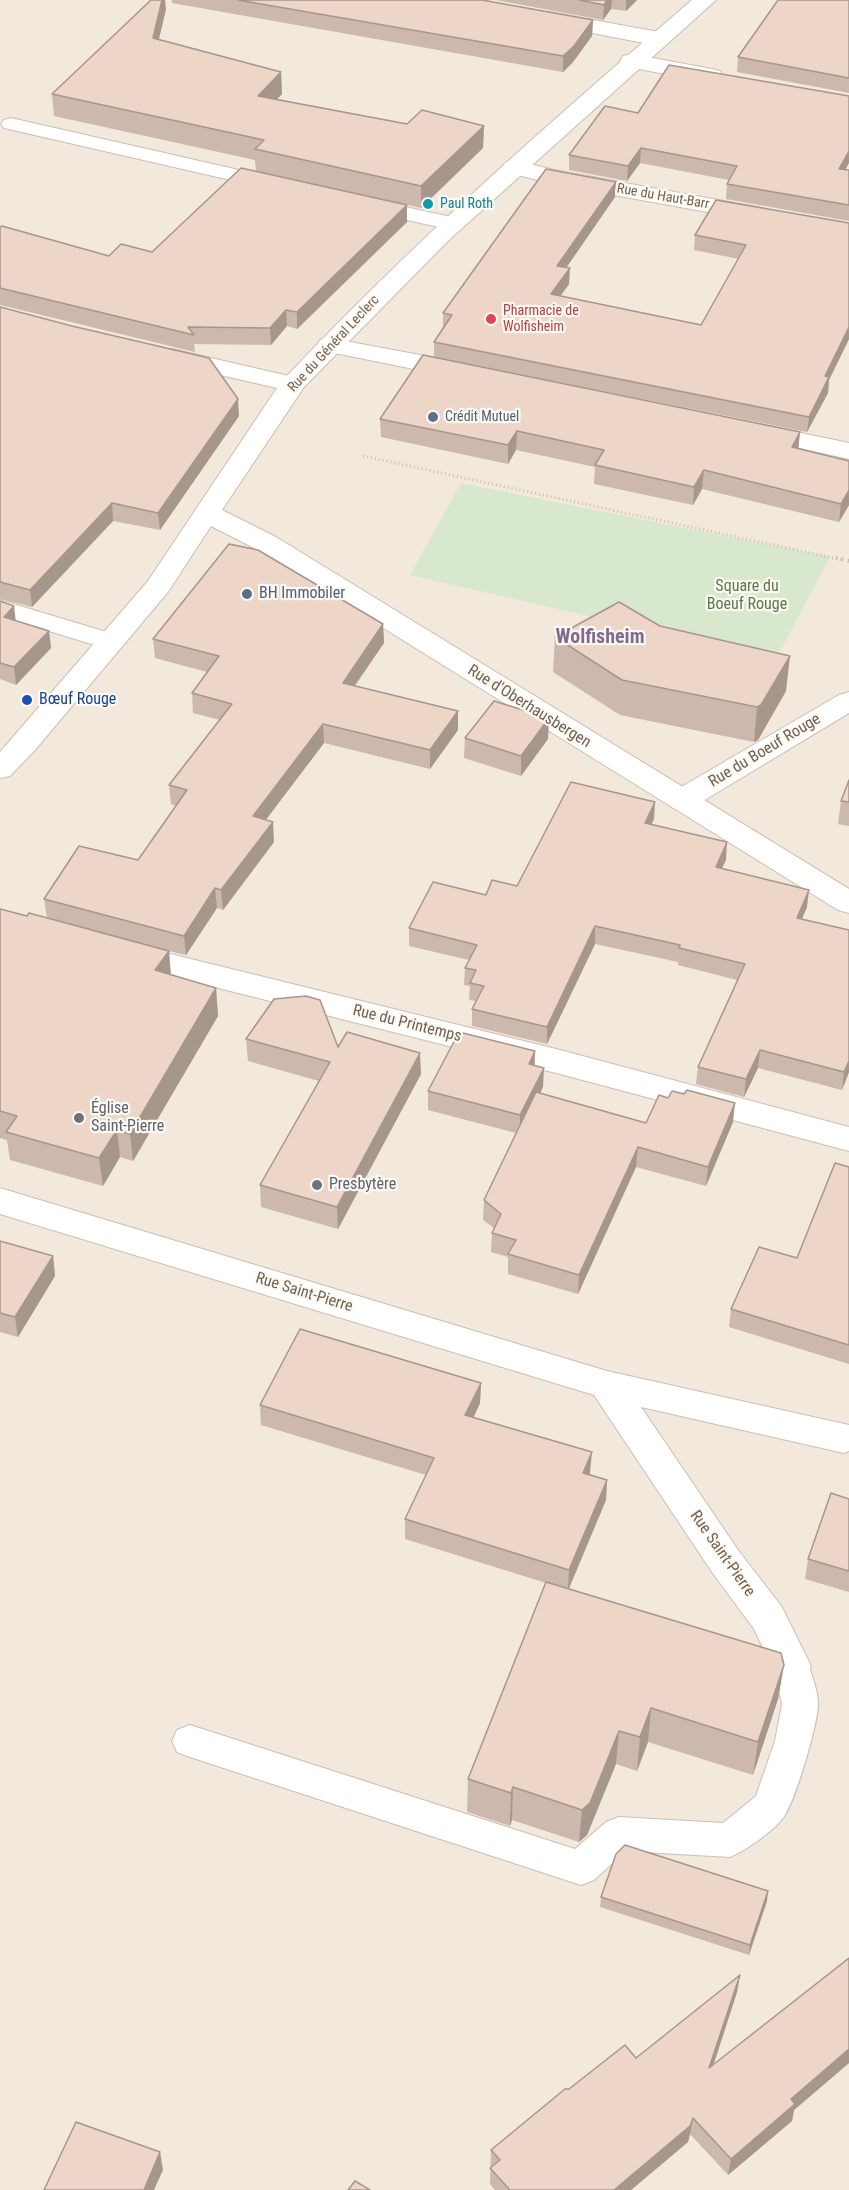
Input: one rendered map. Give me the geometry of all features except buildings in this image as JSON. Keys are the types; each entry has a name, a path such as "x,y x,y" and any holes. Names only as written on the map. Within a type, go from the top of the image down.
{"street":[{"name":"Rue du Général Leclerc","path":"0,769 158,586 294,384 329,345 514,166 631,61 705,0"},
{"path":"529,14 659,39"},
{"path":"631,61 736,81"},
{"name":"Rue du Haut-Barr","path":"514,166 553,177 781,218"},
{"path":"329,345 483,375"},
{"path":"153,352 294,384"},
{"path":"735,427 849,451"},
{"name":"Rue d'Oberhausbergen","path":"208,514 266,543 849,903"},
{"name":"Rue du Boeuf Rouge","path":"682,800 849,701"},
{"name":"Rue du Printemps","path":"97,946 560,1062 849,1139"},
{"name":"Rue Saint-Pierre","path":"0,1202 607,1385 844,1438"},
{"name":"Rue Saint-Pierre","path":"607,1385 725,1561 768,1618 791,1666"}],"lane":[{"path":"11,124 297,189"},
{"path":"343,199 453,224"},
{"path":"0,608 111,642"},
{"path":"190,1742 581,1868 619,1834 730,1840 771,1806 793,1742 800,1704 791,1666"}],"path":[{"path":"363,456 849,561"}],"shaded area":[{"path":"0,0 849,0 849,2190 0,2190"}],"green space":[{"name":"Square du Boeuf Rouge","path":"461,483 830,557 776,659 410,575"}],"place":[{"name":"Paul Roth","path":"428,204"},
{"name":"Pharmacie de Wolfisheim","path":"491,319"},
{"name":"Crédit Mutuel","path":"433,417"},
{"name":"BH Immobiler","path":"247,594"},
{"name":"Bœuf Rouge","path":"27,700"},
{"name":"Église Saint-Pierre","path":"79,1118"},
{"name":"Presbytère","path":"317,1185"}],"district":[{"name":"Wolfisheim","path":"600,638"}]}
